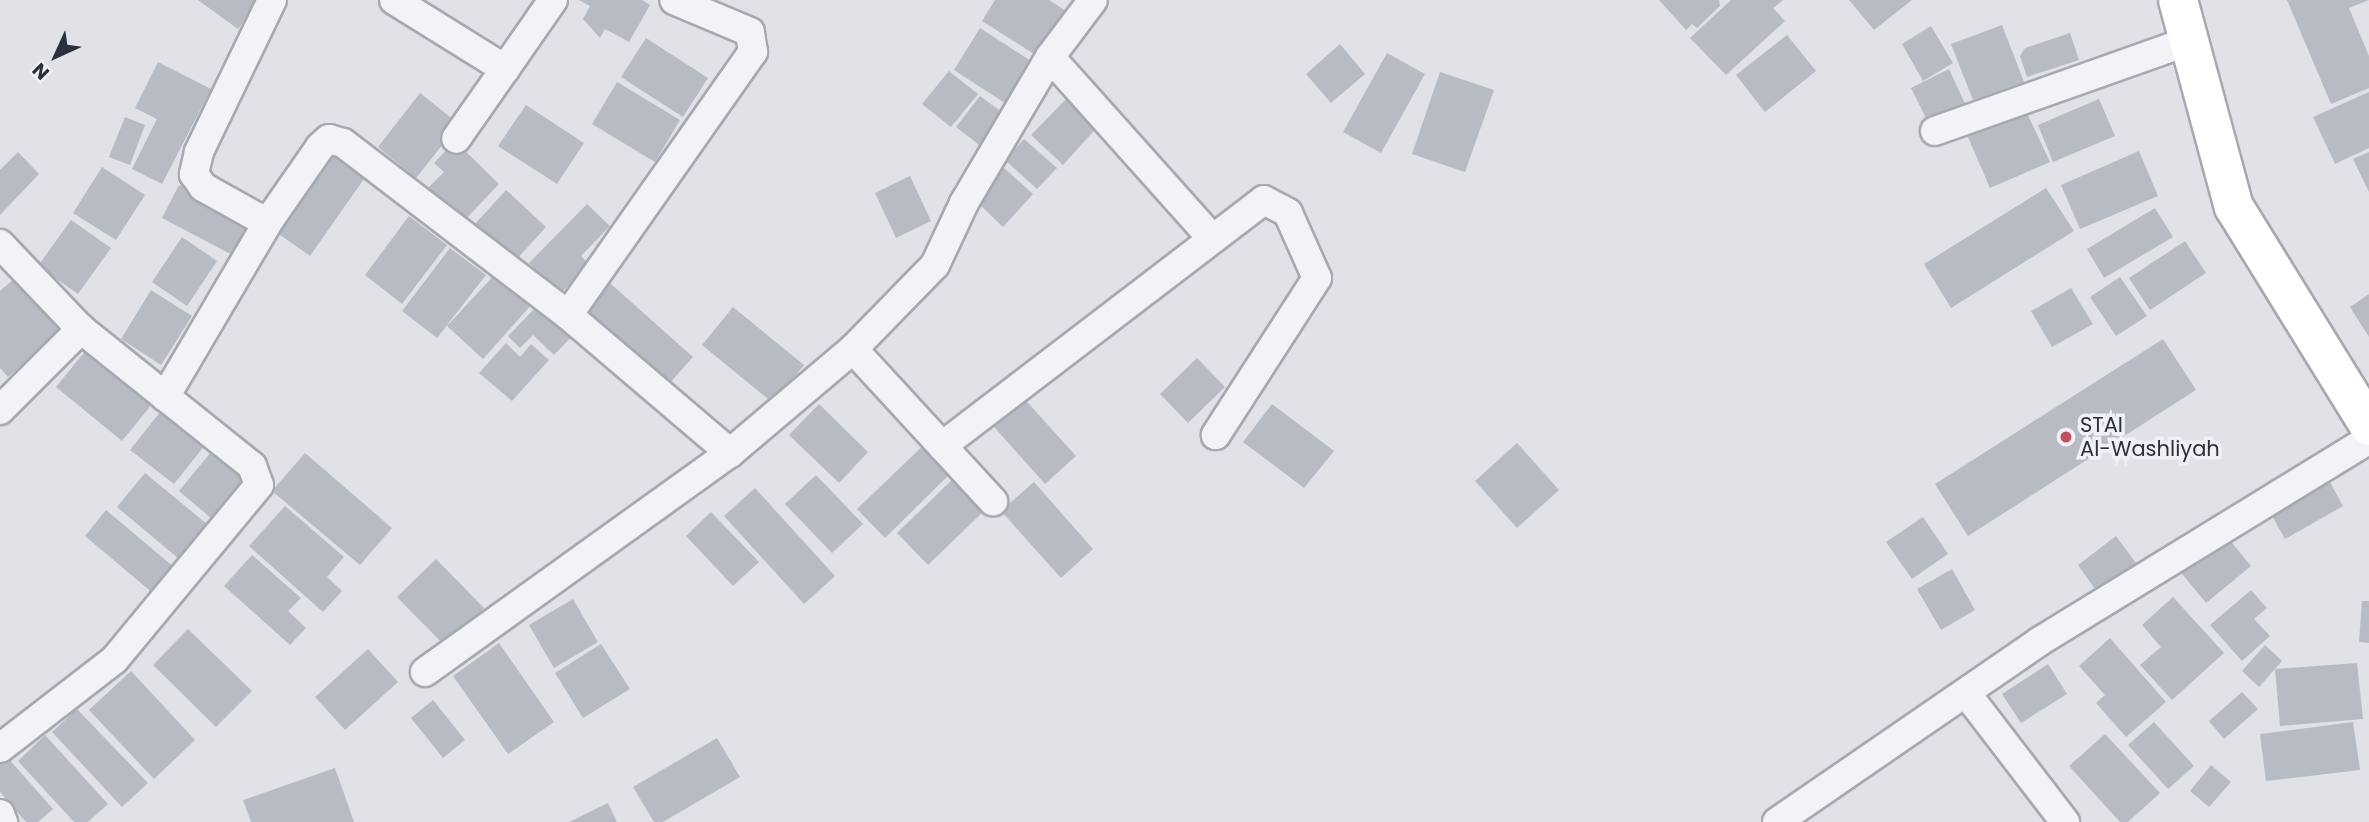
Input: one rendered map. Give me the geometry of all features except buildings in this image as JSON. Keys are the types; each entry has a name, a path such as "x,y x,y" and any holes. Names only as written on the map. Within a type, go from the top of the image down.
{"street":[{"path":"270,219 257,217 203,187 194,174 199,152 272,0"},
{"path":"394,0 505,69"},
{"path":"456,139 553,0"},
{"path":"568,315 753,52 750,32 674,0"},
{"path":"425,672 730,453 853,349 935,265 964,202 1051,57 1093,0"},
{"path":"2178,0 2234,206 2369,426"},
{"path":"1935,131 2189,41"},
{"path":"1051,57 1211,237"},
{"path":"165,397 270,219 320,147 329,139 343,143 568,315 730,453"},
{"path":"943,446 1211,237 1264,200 1279,204 1289,213 1317,278 1216,435"},
{"path":"0,244 80,329 252,466 259,478 256,493 114,660 0,748"},
{"path":"0,410 80,329"},
{"path":"853,349 993,500"},
{"path":"1777,822 2051,634 2369,439"},
{"path":"1966,693 2065,822"},
{"path":"0,814 4,822"}],"place":[{"name":"STAI Al-Washliyah","path":"2066,437"}]}
